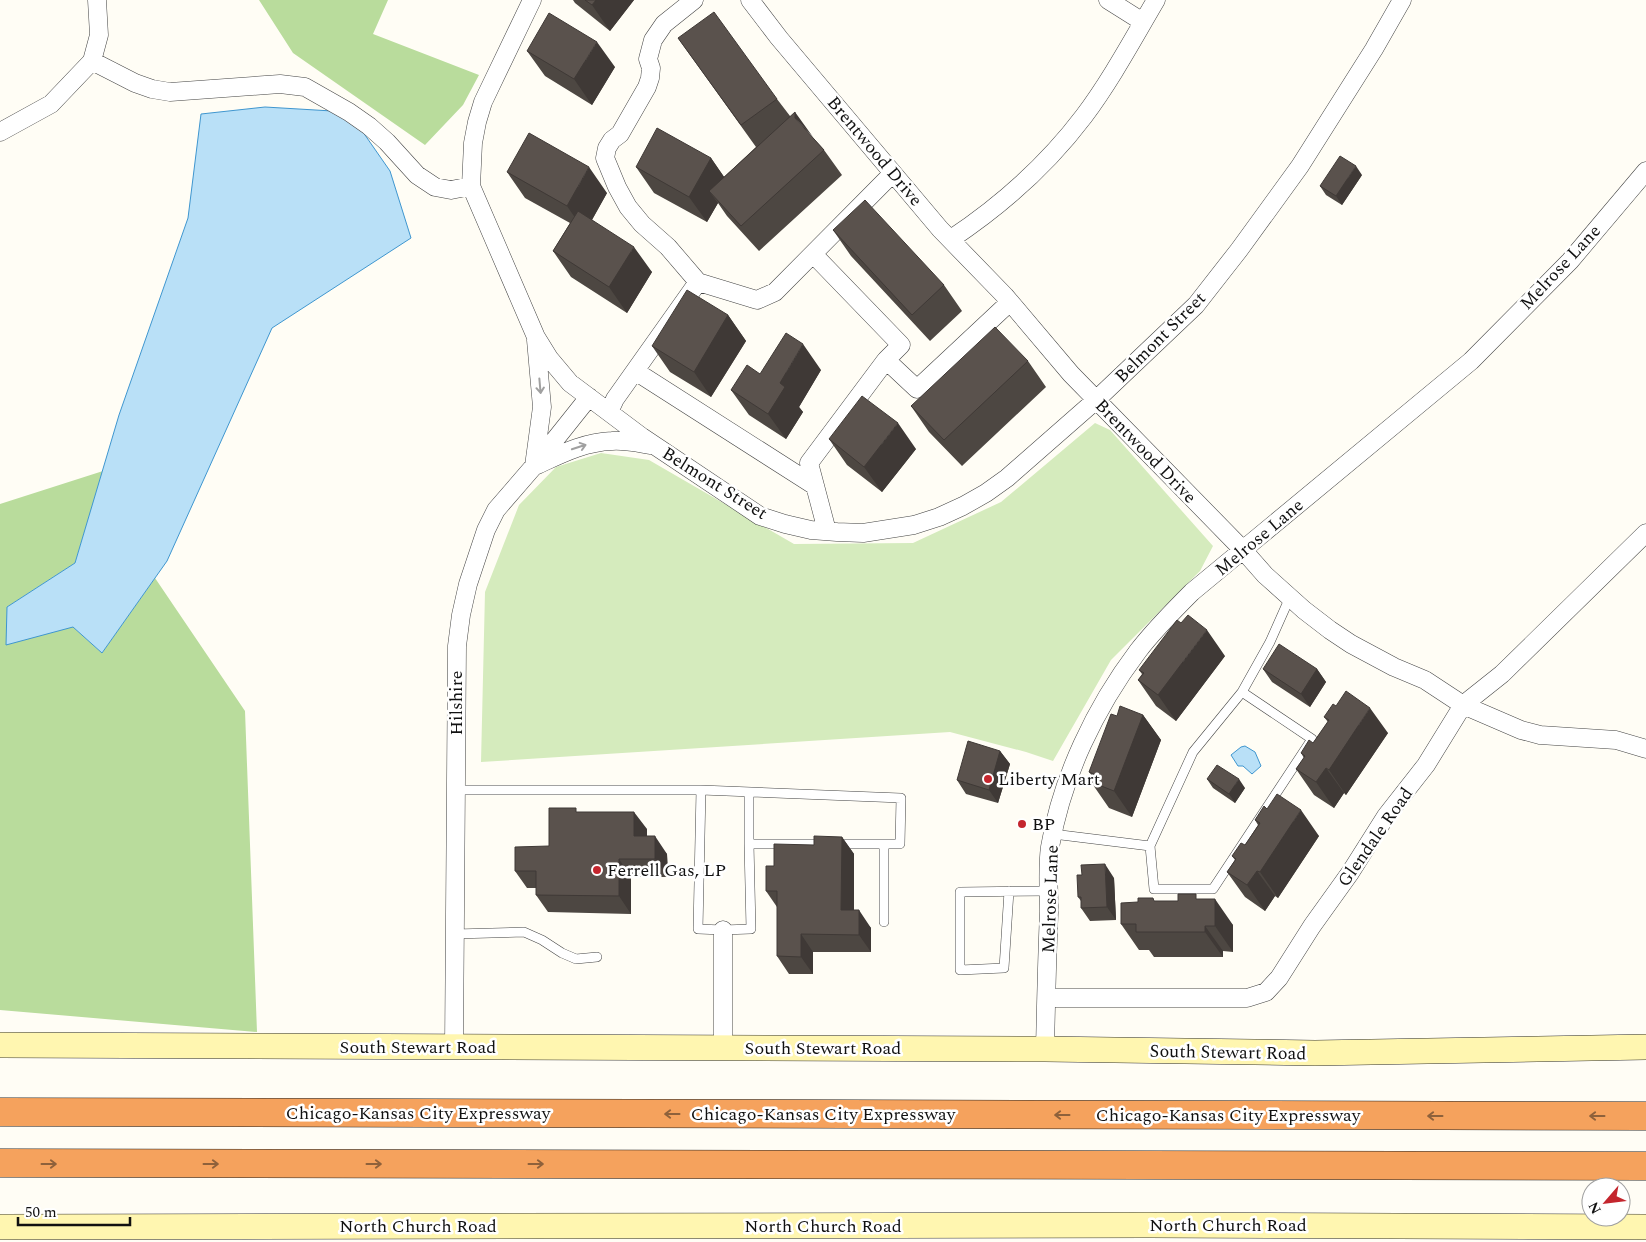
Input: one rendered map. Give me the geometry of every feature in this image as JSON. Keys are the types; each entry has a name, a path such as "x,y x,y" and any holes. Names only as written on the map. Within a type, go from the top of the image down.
{"highway":[{"name":"Chicago-Kansas City Expressway","path":"0,1112 1646,1116"},
{"path":"0,1164 1646,1166"}],"street":[{"path":"0,132 51,104 92,61 98,35 96,0"},
{"path":"92,61 152,89 170,92 280,84 305,87 349,112 369,126 387,142 417,175 435,186 451,190 471,186 476,122 483,102 532,0"},
{"path":"694,0 664,24 653,40 648,59 650,78 647,87 620,134 612,140 607,148 605,158 617,187 628,206 642,224 668,247 698,282 757,300 775,292 893,173"},
{"name":"Brentwood Drive","path":"750,0 779,38 893,173 1010,302 1071,374 1243,550 1265,575 1323,625 1351,644 1394,667 1425,680 1463,705 1521,730 1540,735 1616,740 1646,749"},
{"path":"1108,0 1143,22"},
{"path":"951,239 1005,200 1030,178 1064,142 1096,100 1156,0"},
{"name":"Belmont Street","path":"471,186 536,337 549,358 570,383 655,445 760,516 785,524 827,531 863,533 889,530 914,525 964,506 1007,478 1096,400 1196,305 1300,166 1338,108 1402,0"},
{"name":"Melrose Lane","path":"1045,1049 1050,849 1064,793 1075,763 1110,691 1138,651 1192,592 1471,361 1570,260 1646,171"},
{"path":"813,254 901,345 886,360 809,463 827,531"},
{"path":"609,412 615,399 698,282"},
{"path":"886,360 917,389 1010,302"},
{"path":"534,466 542,407 536,337"},
{"path":"635,371 815,486"},
{"name":"Hilshire","path":"454,1048 457,646 461,615 466,592 486,530 496,510 589,397"},
{"name":"Belmont Street","path":"534,466 574,448 594,442 614,440 655,445"},
{"name":"Glendale Road","path":"1046,998 1247,998 1266,992 1279,978 1386,816 1426,765 1463,705 1502,674 1646,533"},
{"path":"722,1048 723,930"},
{"name":"South Stewart Road","path":"0,1046 1045,1049 1315,1053 1646,1047"},
{"name":"North Church Road","path":"0,1227 147,1230 878,1234 1148,1229 1646,1227"}],"lane":[{"path":"1242,692 1312,739 1213,889 1154,888 1150,846 1193,752 1242,692 1270,642 1290,597"},
{"path":"456,790 702,790 901,798 900,844 749,844"},
{"path":"702,790 698,929 751,929 750,792"},
{"path":"1053,834 1150,846"},
{"path":"884,844 884,922"},
{"path":"1009,891 1004,968 960,970 960,892 1009,891 1049,891"},
{"path":"455,934 524,932 576,960 597,957"}],"green space":[{"path":"259,0 388,0 373,34 479,75 463,105 425,145 293,53"},
{"path":"1095,423 1110,430 1213,546 1200,571 1111,660 1053,761 950,732 481,762 485,592 519,505 556,467 601,453 649,460 794,544 913,543 1001,502"},
{"path":"103,471 75,563 7,607 73,627 102,653 155,578 245,711 257,1032 0,1010 0,504"}],"water":[{"path":"265,107 349,112 390,171 411,238 272,328 167,561 102,653 73,627 6,645 7,607 75,563 119,415 188,218 201,114"},
{"path":"1245,746 1255,752 1261,766 1252,774 1243,766 1238,766 1231,755"}],"building":[{"path":"585,0 596,0 592,5"},
{"path":"714,12 777,99 741,125 678,38"},
{"path":"549,13 597,42 574,79 527,51"},
{"path":"795,112 795,118 824,150 741,226 709,191"},
{"path":"657,128 711,158 689,197 636,167"},
{"path":"529,133 589,167 567,206 507,172"},
{"path":"1340,156 1356,166 1336,196 1320,186"},
{"path":"865,200 944,285 912,315 833,230"},
{"path":"578,211 634,247 609,287 553,251"},
{"path":"687,290 728,315 694,372 652,346"},
{"path":"995,327 1028,361 944,440 911,406"},
{"path":"786,333 803,344 780,383 785,387 768,414 731,390 747,365 760,374"},
{"path":"862,396 898,423 864,467 829,439"},
{"path":"1188,615 1207,630 1158,695 1138,680 1144,673 1139,670 1177,620 1181,623"},
{"path":"1279,644 1317,669 1301,694 1263,669"},
{"path":"1346,691 1370,708 1329,770 1326,768 1316,782 1296,769 1305,756 1301,753 1309,740 1313,743 1329,720 1324,717 1333,704 1336,706"},
{"path":"1120,706 1143,715 1114,791 1091,782 1094,774 1089,772 1111,714 1117,716"},
{"path":"968,741 1000,751 989,790 957,780"},
{"path":"1217,765 1239,779 1229,794 1207,779"},
{"path":"1277,794 1301,810 1260,872 1257,871 1247,885 1227,872 1236,859 1232,856 1241,843 1245,845 1260,823 1255,820 1264,806 1267,809"},
{"name":"Ferrell Gas, LP","path":"549,808 576,808 576,812 634,812 634,836 655,836 655,859 619,859 619,896 536,895 536,871 515,871 515,847 549,846"},
{"path":"814,836 842,837 841,910 859,910 859,935 801,934 801,957 777,956 777,891 766,891 766,866 774,866 774,844 814,845"},
{"path":"1105,864 1107,907 1081,908 1081,897 1078,897 1077,875 1082,875 1081,865"},
{"path":"1178,894 1196,894 1196,899 1215,899 1215,926 1205,926 1205,932 1136,932 1136,924 1121,924 1121,903 1138,902 1138,898 1153,898 1154,901 1178,901"}],"place":[{"name":"Liberty Mart","path":"988,779"},
{"name":"BP","path":"1022,824"},
{"name":"Ferrell Gas, LP","path":"597,870"}]}
